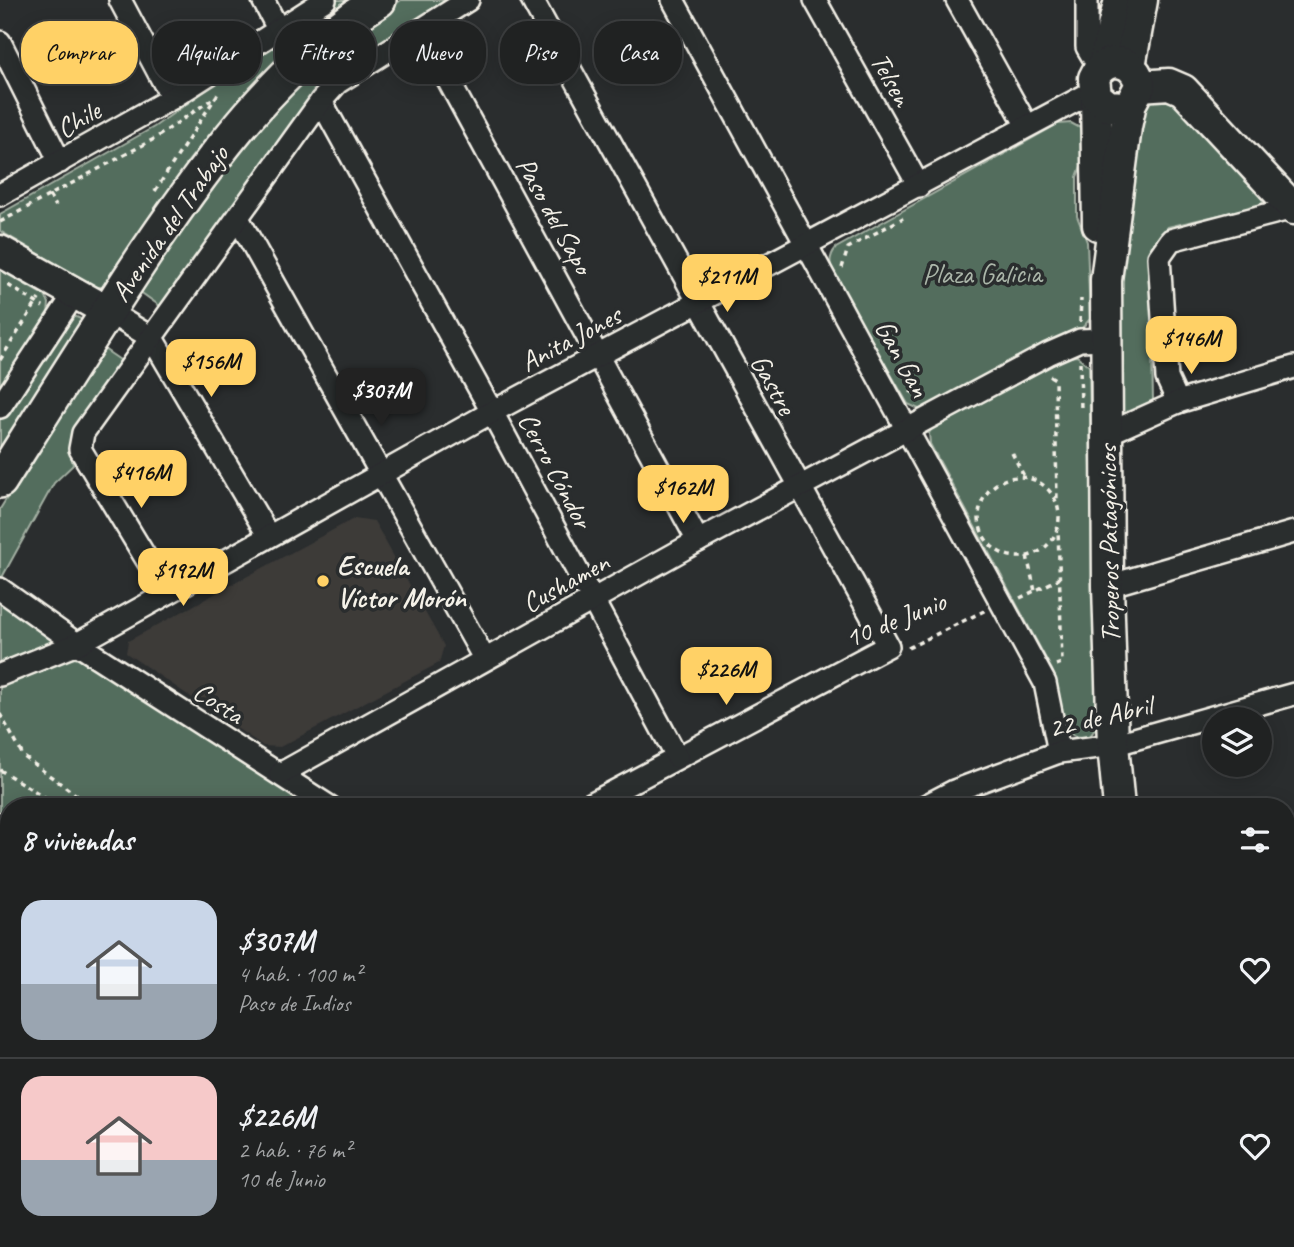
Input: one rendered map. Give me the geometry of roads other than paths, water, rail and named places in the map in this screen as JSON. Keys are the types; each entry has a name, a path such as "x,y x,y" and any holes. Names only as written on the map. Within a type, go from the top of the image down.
{"main road":[{"name":"Avenida del Trabajo","path":"0,481 107,311 213,157 262,99 332,34 379,0"},
{"name":"Troperos Patagónicos","path":"1117,798 1112,746 1108,586 1106,280 1098,242 1120,0"},
{"name":"Troperos Patagónicos","path":"1113,82 1142,0"},
{"path":"1113,82 1169,83 1183,90 1293,208"},
{"path":"0,251 56,298 107,311"}],"street":[{"path":"120,0 172,98"},
{"path":"263,0 275,23"},
{"name":"Chile","path":"291,21 324,0"},
{"name":"Avenida del Trabajo","path":"435,21 468,0"},
{"name":"Gastre","path":"532,0 888,646"},
{"name":"Gan Gan","path":"673,0 909,428 1010,601 1045,683 1059,752"},
{"name":"Telsen","path":"815,0 919,186"},
{"path":"957,0 1027,127"},
{"path":"1087,0 1087,47 1113,82"},
{"name":"Chile","path":"0,195 172,98 275,31"},
{"path":"0,43 60,162"},
{"name":"Avenida del Trabajo","path":"167,593 80,449 83,433 239,220 321,101 337,83 390,50"},
{"name":"Anita Jones","path":"78,644 268,535 492,412 1113,82"},
{"name":"Paso del Sapo","path":"451,84 698,541"},
{"name":"Cerro Cóndor","path":"321,101 677,757"},
{"path":"1178,402 1167,378 1159,257 1171,240 1293,208"},
{"path":"239,220 484,658"},
{"path":"0,407 56,298"},
{"path":"107,311 152,338 268,535"},
{"name":"Cushamen","path":"279,774 593,598 1048,354 1080,340 1106,339"},
{"path":"1107,434 1178,402 1294,367"},
{"path":"1108,586 1294,532"},
{"name":"Costa","path":"0,589 78,644 316,798"},
{"path":"0,675 78,644"},
{"name":"10 de Junio","path":"602,798 888,646"},
{"name":"22 de Abril","path":"940,798 1059,752 1112,746 1294,694"}],"place":[{"name":"Escuela Víctor Morón","path":"323,581"}],"park label":[{"name":"Plaza Galicia","path":"982,273"}]}
